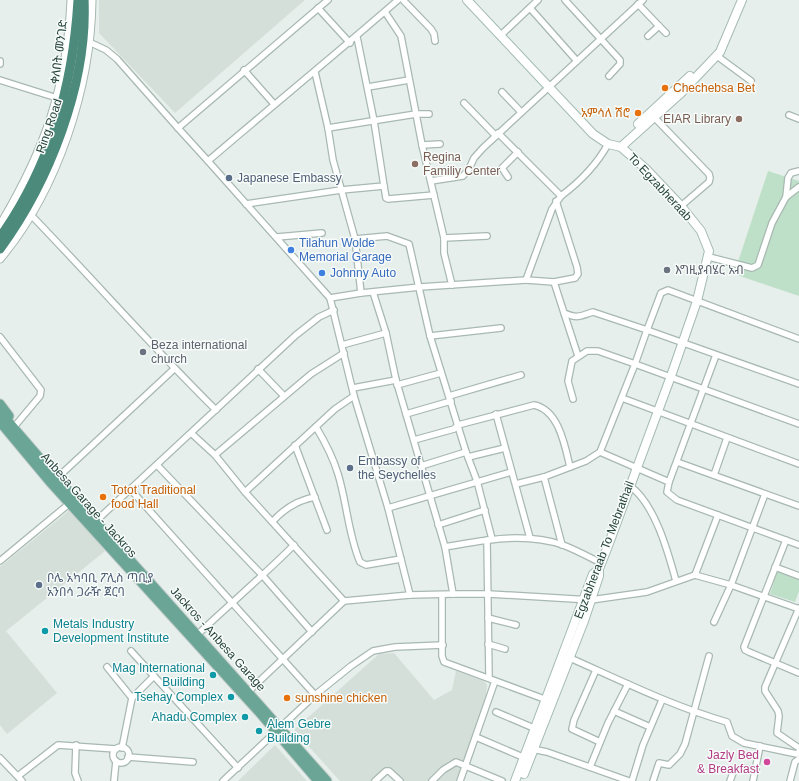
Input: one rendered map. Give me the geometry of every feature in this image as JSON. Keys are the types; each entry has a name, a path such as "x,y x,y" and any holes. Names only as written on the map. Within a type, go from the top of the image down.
{"highway":[{"name":"ቀለበት መንገድ","path":"0,237 35,176 57,123 68,83 83,41 78,0"},
{"name":"Ring Road","path":"0,249 28,204 55,146 71,101 85,26 84,0"}],"main road":[{"name":"To Egzabheraab","path":"467,0 593,134 614,145 646,169 681,206 705,238 709,251 709,257 697,301 690,318"},
{"path":"652,115 710,57 719,44 736,0"},
{"path":"614,145 652,115 717,56 725,44 742,0"},
{"name":"Egzabheraab To Mebrathail","path":"515,781 525,758 531,749 536,729 547,700 599,576 600,566 658,412 690,318"},
{"path":"0,404 7,412 8,428"},
{"path":"0,412 8,428"},
{"path":"0,422 8,428"},
{"name":"Anbesa Garage - Jackros","path":"8,428 9,439 18,442 54,480 70,503 142,578 279,730 318,781"},
{"name":"Jackros - Anbesa Garage","path":"8,428 54,480 96,521 142,578 198,634 249,691 279,730 328,781"},
{"path":"520,781 531,749 570,658 588,600"}],"street":[{"path":"0,225 35,162 51,122 68,43 71,0"},
{"path":"0,259 30,214 54,167 69,128 84,76 83,41 92,0"},
{"path":"178,128 244,70 328,0"},
{"path":"208,161 274,104 357,38 398,0"},
{"path":"403,0 431,29 435,40"},
{"path":"501,35 538,0"},
{"path":"565,0 602,39 621,62 609,76"},
{"path":"431,181 463,176 469,170 474,158 497,135 602,39 640,2 666,33"},
{"path":"318,8 350,43"},
{"path":"530,8 577,61"},
{"path":"385,12 401,36 422,145 444,238 444,253 452,285"},
{"path":"648,36 659,26"},
{"path":"357,38 368,87 386,198 434,195"},
{"path":"83,41 106,50 117,59 330,298 354,396 388,508 410,594"},
{"path":"717,56 751,81"},
{"path":"244,70 274,104"},
{"path":"315,72 328,128 333,160 355,239 361,293"},
{"path":"0,80 57,98"},
{"path":"368,87 409,80"},
{"path":"502,92 521,112"},
{"path":"464,103 497,135 518,152 561,196"},
{"path":"328,128 416,114 429,114"},
{"path":"652,115 709,174 709,182 681,206"},
{"path":"789,115 799,119"},
{"path":"422,145 440,144"},
{"path":"526,280 556,201 588,173 614,145"},
{"path":"508,177 502,168 518,152"},
{"path":"709,257 752,268 758,265 772,223 786,197 788,178 791,174 799,171"},
{"path":"246,204 341,190 384,186"},
{"path":"786,197 799,187"},
{"path":"330,298 361,293 420,287 526,280 554,282 575,278 578,274 577,267 556,201"},
{"path":"30,214 95,281 174,369 216,410"},
{"path":"277,237 322,233"},
{"path":"355,239 387,236 409,244 430,336 485,510 490,540 488,618 489,677"},
{"path":"444,238 487,236"},
{"path":"554,282 578,356"},
{"path":"516,484 586,461 600,452 661,293 664,290 799,339"},
{"path":"373,292 386,332 396,383 445,547 453,594"},
{"path":"96,521 131,490 258,369 309,325 334,310"},
{"path":"564,313 571,316 583,317 593,312 799,384"},
{"path":"430,336 501,328"},
{"path":"342,345 386,332"},
{"path":"0,338 41,390 40,396 8,428"},
{"path":"573,399 568,381 572,361 587,351 598,351 671,376 799,424"},
{"path":"215,455 311,374 344,353"},
{"path":"716,355 669,482 667,492 672,498 799,545"},
{"path":"54,480 174,369"},
{"path":"258,369 284,396"},
{"path":"353,388 396,383 441,373"},
{"path":"406,414 521,375"},
{"path":"245,492 295,445 345,401 354,396"},
{"path":"622,398 799,464"},
{"path":"414,440 454,428 458,425 534,405 542,407 548,411 561,436 570,467"},
{"path":"496,414 530,538"},
{"path":"316,427 331,453 360,562 366,564 401,559"},
{"path":"191,433 215,455 245,492 273,520 344,601"},
{"path":"714,475 727,438"},
{"path":"295,445 327,530"},
{"path":"421,466 505,448"},
{"path":"600,452 669,482"},
{"path":"677,462 799,506"},
{"path":"157,465 263,576 312,632"},
{"path":"388,508 511,472"},
{"path":"544,476 562,545"},
{"path":"630,486 641,497 661,534 680,580"},
{"path":"131,490 315,695"},
{"path":"714,622 731,585 765,494"},
{"path":"273,520 281,512 302,499 315,497"},
{"path":"0,560 70,503"},
{"path":"438,525 485,510"},
{"path":"695,575 718,515"},
{"path":"445,547 490,540 530,538 562,545 600,566"},
{"path":"786,540 744,647 745,650 799,673"},
{"path":"198,634 232,602 263,576 294,545"},
{"path":"775,567 799,576"},
{"path":"249,691 344,601 410,594 489,594 588,600 647,592 695,575 765,596 799,609 765,687 765,691 778,711 777,733 799,754"},
{"path":"442,595 444,662 465,671 489,677 495,681 547,700"},
{"path":"488,618 505,621 516,625"},
{"path":"488,644 505,649"},
{"path":"223,781 315,695 351,666 373,651 395,647 443,645"},
{"path":"131,651 238,768"},
{"path":"653,781 659,763 669,765 683,750 709,656"},
{"path":"570,658 662,700 727,722 732,736 737,740 799,754"},
{"path":"107,667 132,698"},
{"path":"596,670 574,720 572,729 600,742"},
{"path":"114,781 116,761 113,756 119,748 132,698 154,676"},
{"path":"460,781 495,681"},
{"path":"590,767 614,711 628,684"},
{"path":"531,749 547,752 631,781 650,727 662,700"},
{"path":"614,711 650,727"},
{"path":"496,712 536,729"},
{"path":"476,737 525,758"},
{"path":"18,776 54,747 62,744 119,748 127,751 128,757 125,762 116,761"},
{"path":"76,745 75,773 78,781"},
{"path":"753,781 760,746"},
{"path":"790,781 795,762 799,754"},
{"path":"128,757 193,762"},
{"path":"0,758 22,781"},
{"path":"432,781 451,764 456,762 502,781"},
{"path":"730,781 734,770 742,768 756,770"},
{"path":"375,781 386,771 389,771 400,781"}],"shaded area":[{"path":"99,0 305,0 175,113 99,33"},
{"path":"71,509 105,551 6,631 57,693 7,734 0,725 0,567"},
{"path":"394,653 434,700 452,690 456,671 484,681 487,685 486,695 478,722 456,781 396,781 385,769 371,781 340,781 294,730 379,654"},
{"path":"275,745 307,781 238,781"}],"green space":[{"path":"768,171 799,181 799,296 734,274"},
{"path":"778,569 799,576 799,591 795,602 770,594"}],"place":[{"name":"Chechebsa Bet","path":"665,88"},
{"name":"አምሳለ ሽሮ","path":"638,113"},
{"name":"EIAR Library","path":"739,119"},
{"name":"Regina Familiy Center","path":"415,164"},
{"name":"Japanese Embassy","path":"229,178"},
{"name":"Tilahun Wolde Memorial Garage","path":"291,250"},
{"name":"እግዚያብሄር አብ","path":"667,270"},
{"name":"Johnny Auto","path":"322,273"},
{"name":"Beza international church","path":"143,352"},
{"name":"Embassy of the Seychelles","path":"350,468"},
{"name":"Totot Traditional food Hall","path":"103,497"},
{"name":"ቦሌ አካባቢ ፖሊስ ጣቢያ አንበሳ ጋራዥ ጀርባ","path":"39,585"},
{"name":"Metals Industry Development Institute","path":"45,631"},
{"name":"Mag International Building","path":"213,675"},
{"name":"Tsehay Complex","path":"231,697"},
{"name":"sunshine chicken","path":"287,698"},
{"name":"Ahadu Complex","path":"245,717"},
{"name":"Alem Gebre Building","path":"259,731"},
{"name":"Jazly Bed & Breakfast","path":"767,762"}]}
